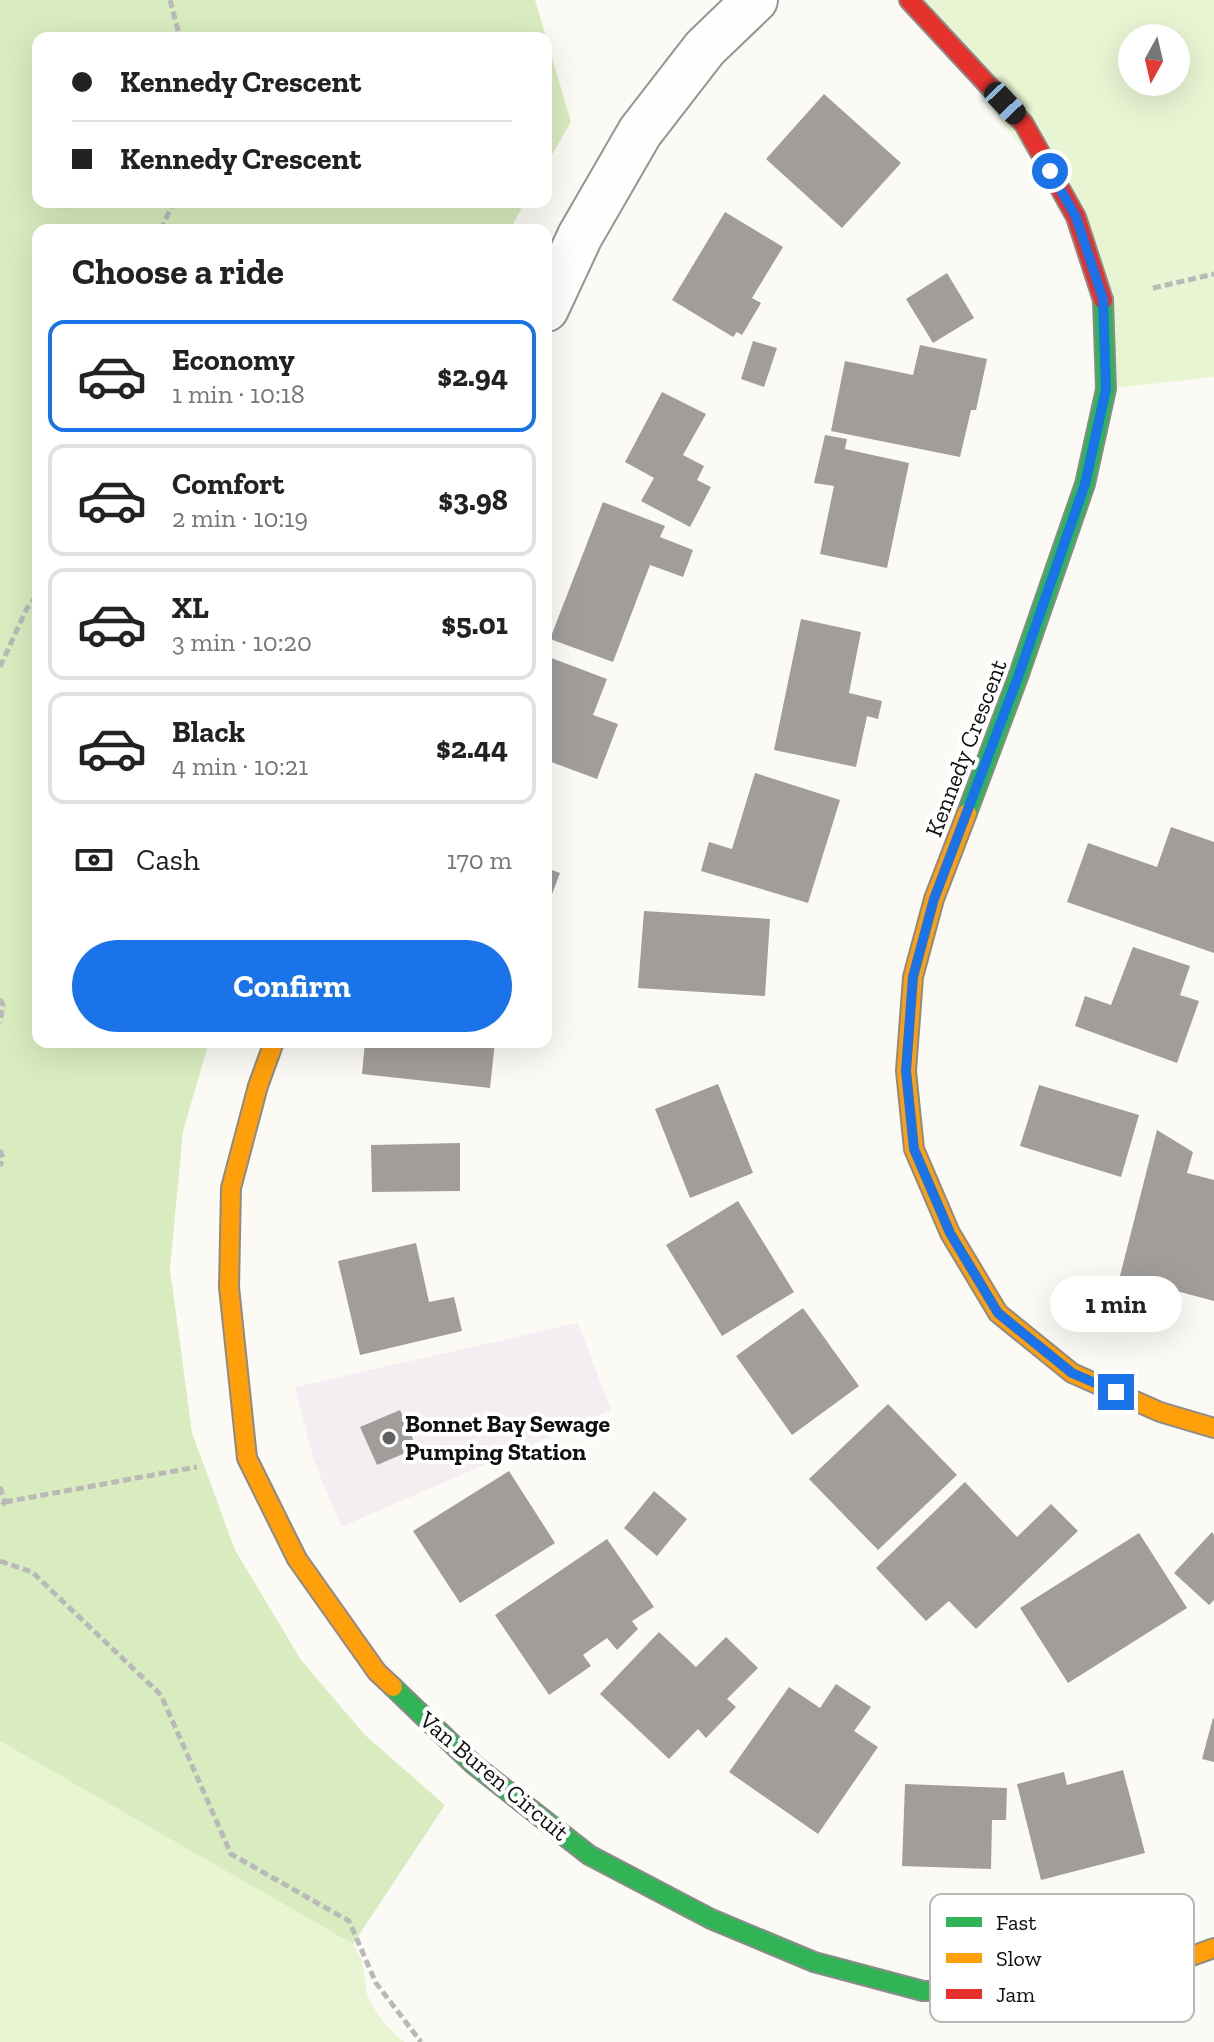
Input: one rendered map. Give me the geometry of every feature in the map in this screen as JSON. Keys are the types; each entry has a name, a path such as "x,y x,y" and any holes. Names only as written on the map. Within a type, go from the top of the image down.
{"street":[{"path":"552,296 580,236 640,132 705,48 755,0"},
{"name":"Kennedy Crescent","path":"909,0 1024,124 1076,217 1103,299 1106,389 1085,484 1023,663 934,899 913,977 906,1071 914,1149 950,1233 998,1313 1072,1373 1160,1412 1214,1428"},
{"name":"Van Buren Circuit","path":"272,1048 258,1086 231,1188 229,1287 247,1458 297,1559 377,1672 473,1764 589,1855 711,1919 814,1962 930,1991"},
{"name":"Van Buren Circuit","path":"1194,1955 1214,1948"}],"path":[{"path":"170,0 178,32"},
{"path":"1103,299 1214,274"},
{"path":"0,667 32,602"},
{"path":"0,999 3,1005 0,1023"},
{"path":"0,1150 3,1158 0,1166"},
{"path":"0,1487 3,1504 247,1458"},
{"path":"0,1561 32,1572 161,1695 231,1854 349,1921 376,1983 421,2042"}],"shaded area":[{"path":"578,1323 611,1410 341,1527 314,1461 295,1387"}],"green space":[{"path":"0,0 535,0 544,32 32,32 32,208 522,208 513,224 32,224 32,1048 207,1048 183,1131 170,1269 192,1433 235,1550 301,1660 365,1735 445,1805 353,1944 0,1741"},
{"path":"909,0 1214,0 1214,377 1106,389 1076,217"},
{"path":"552,58 571,122 552,155"},
{"path":"0,1741 353,1944 362,1960 367,1995 378,2015 405,2042 0,2042"}],"building":[{"path":"824,94 901,163 842,228 766,159"},
{"path":"725,212 783,247 752,298 761,303 742,335 737,332 733,337 672,300"},
{"path":"947,273 974,318 933,343 906,299"},
{"path":"753,341 777,348 764,387 741,379"},
{"path":"920,345 987,359 976,410 971,410 960,457 831,431 845,361 913,375"},
{"path":"662,392 706,414 683,455 704,466 697,480 711,487 690,527 641,501 654,478 625,462"},
{"path":"825,435 847,439 845,449 909,463 887,568 820,554 834,486 814,483"},
{"path":"603,502 665,526 660,537 693,550 683,577 650,565 613,662 552,640"},
{"path":"801,619 861,632 849,693 882,701 878,719 867,716 856,767 774,750"},
{"path":"552,658 607,679 593,715 618,724 597,779 552,762"},
{"path":"755,773 840,800 808,903 701,871 709,842 732,849"},
{"path":"1171,827 1214,842 1214,953 1067,902 1088,843 1157,867"},
{"path":"552,870 560,873 552,894"},
{"path":"644,911 770,919 765,996 638,988"},
{"path":"1133,947 1190,966 1180,995 1199,1001 1177,1063 1075,1026 1085,996 1111,1005"},
{"path":"364,1048 494,1048 490,1088 362,1074"},
{"path":"718,1084 753,1173 690,1198 655,1109"},
{"path":"1039,1085 1139,1115 1121,1177 1020,1146"},
{"path":"1157,1130 1193,1152 1187,1173 1214,1180 1214,1301 1120,1276"},
{"path":"460,1143 460,1191 372,1192 371,1145"},
{"path":"738,1201 794,1292 722,1336 666,1245"},
{"path":"416,1243 429,1302 454,1297 462,1331 360,1355 338,1261"},
{"path":"803,1308 859,1386 792,1435 736,1356"},
{"path":"888,1404 957,1475 878,1550 809,1479"},
{"name":"Bonnet Bay Sewage Pumping Station","path":"400,1410 417,1448 377,1465 360,1427"},
{"path":"509,1471 555,1543 460,1603 413,1531"},
{"path":"965,1482 1017,1537 1051,1504 1078,1531 976,1629 949,1601 926,1621 876,1568"},
{"path":"654,1491 687,1519 657,1556 624,1528"},
{"path":"1212,1532 1214,1600 1209,1605 1174,1573"},
{"path":"1139,1533 1187,1608 1068,1683 1020,1608"},
{"path":"607,1539 654,1607 632,1621 638,1629 617,1650 607,1638 583,1655 591,1666 549,1695 495,1615"},
{"path":"659,1632 696,1667 726,1637 758,1668 727,1699 736,1707 706,1738 698,1729 669,1759 600,1694"},
{"path":"836,1684 871,1707 854,1731 878,1747 818,1834 729,1772 789,1687 820,1708"},
{"path":"1214,1719 1214,1762 1202,1759"},
{"path":"1123,1770 1145,1853 1041,1880 1017,1784 1064,1772 1067,1785"},
{"path":"905,1784 1007,1788 1006,1820 992,1820 991,1869 902,1866"}],"traffic: fast":[{"path":"967,813 1085,484 1106,389 1103,300"},
{"path":"393,1687 473,1764 589,1855 711,1919 814,1962 930,1991"}],"traffic: slow":[{"path":"967,813 934,899 913,977 906,1071 914,1149 950,1233 998,1313 1072,1373 1160,1412 1214,1428"},
{"path":"272,1048 258,1086 231,1188 229,1287 247,1458 297,1559 377,1672 393,1687"},
{"path":"1194,1955 1214,1948"}],"traffic: jam":[{"path":"909,0 1024,124 1076,217 1103,300"}],"place":[{"name":"Bonnet Bay Sewage Pumping Station","path":"389,1438"}],"route":[{"path":"1050,171 1076,217 1103,299 1106,389 1085,484 1018,677 934,899 913,977 906,1071 914,1149 950,1233 998,1313 1072,1373 1116,1392"}]}
